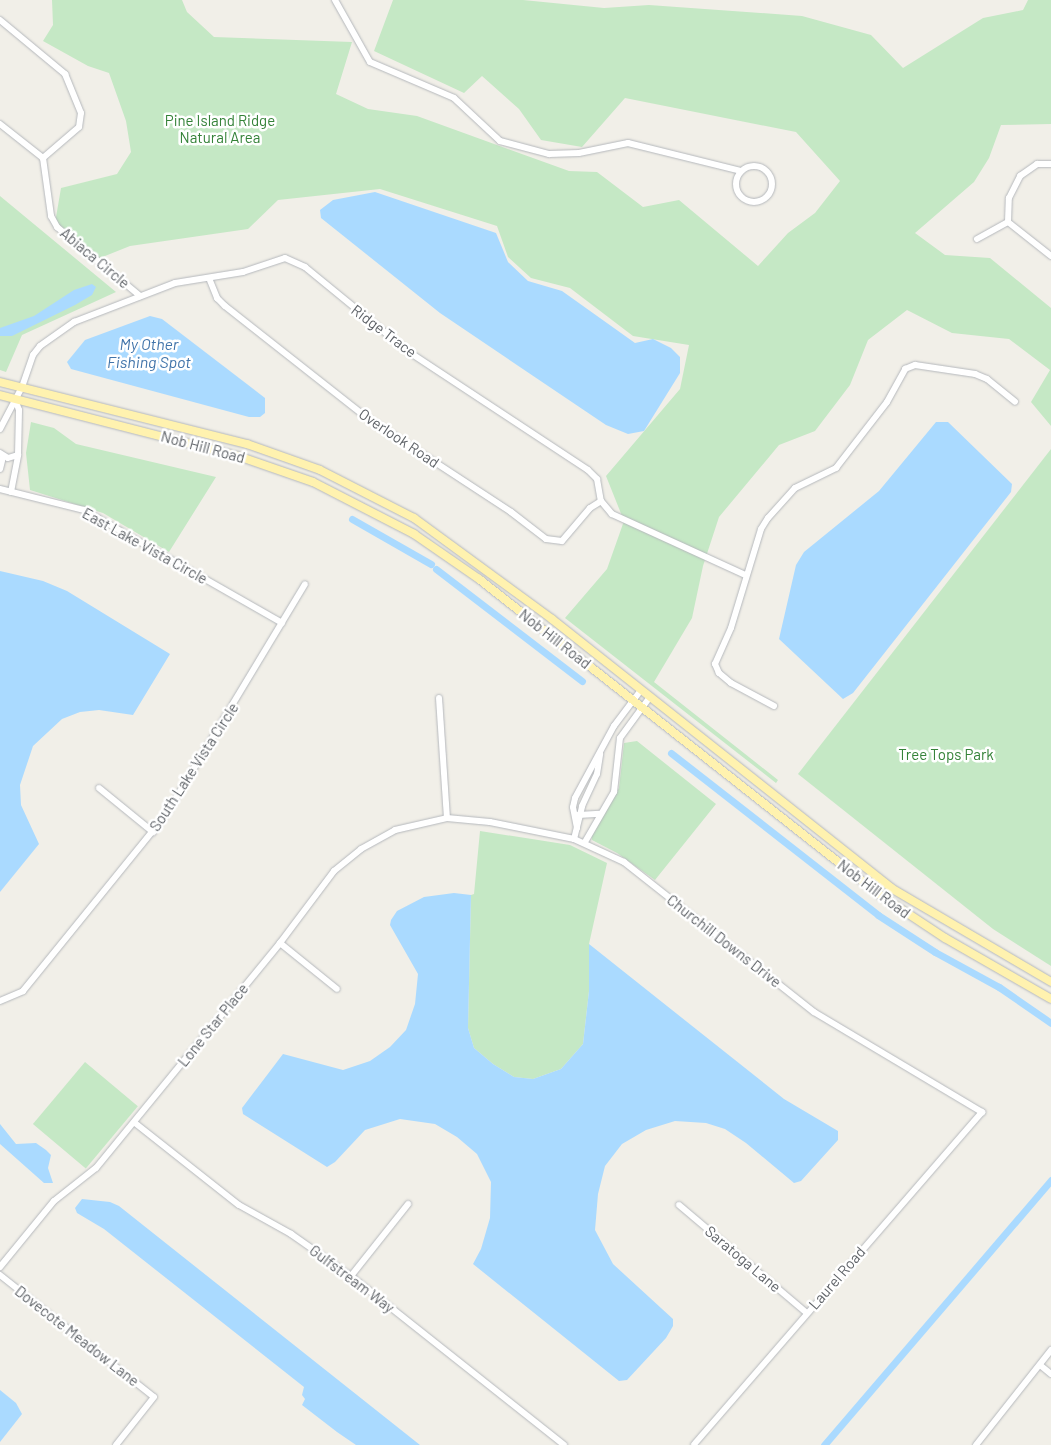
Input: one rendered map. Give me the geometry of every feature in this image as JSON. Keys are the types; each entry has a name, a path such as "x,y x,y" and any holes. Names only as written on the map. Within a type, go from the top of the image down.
{"main road":[{"name":"Nob Hill Road","path":"0,382 247,444 320,470 373,496 459,548 891,888 1051,982"},
{"name":"Nob Hill Road","path":"0,395 238,456 343,495 447,556 880,895 938,934 1051,999"}],"street":[{"path":"335,0 370,62 454,98 500,141 549,154 579,153 628,142 741,171 756,166 767,171 772,184 767,197 755,203 739,196 736,184 741,171"},
{"path":"0,20 70,80 80,113 79,127 44,158 0,124"},
{"name":"Abiaca Circle","path":"44,158 51,216 57,227 140,296"},
{"path":"1008,222 1009,198 1020,176 1037,164 1051,164"},
{"path":"977,239 1008,222"},
{"path":"1008,222 1051,256"},
{"name":"Ridge Trace","path":"0,429 22,387 25,370 40,346 74,322 175,283 243,272 285,258 294,260 409,352 588,470 597,479 601,501"},
{"name":"Overlook Road","path":"209,278 217,298 225,306 366,417 504,507 546,539 562,541 590,508 601,501"},
{"path":"774,706 731,683 719,673 715,664 731,628 761,529 768,518 795,488 836,468 887,402 905,369 915,365 975,374 988,379 1015,402"},
{"path":"10,492 18,456 19,410 16,399"},
{"path":"0,469 2,455 18,456"},
{"name":"East Lake Vista Circle","path":"0,489 84,510 116,526 282,623"},
{"path":"601,501 623,521 746,575"},
{"name":"South Lake Vista Circle","path":"2,1001 23,991 153,832 202,758 305,584"},
{"path":"574,838 579,815 573,807 575,798 614,726 641,690"},
{"path":"585,842 614,792 620,738 650,697"},
{"path":"439,698 447,818"},
{"path":"99,788 153,832"},
{"path":"579,815 601,813"},
{"name":"Churchill Downs Drive","path":"447,818 490,822 574,838 624,862 814,1012 982,1112"},
{"name":"Lone Star Place","path":"0,1267 54,1201 96,1168 134,1123 280,943 334,871 361,849 395,830 447,818"},
{"path":"280,943 338,989"},
{"name":"Laurel Road","path":"694,1445 982,1112"},
{"name":"Gulfstream Way","path":"134,1123 239,1205 291,1234 351,1276 564,1445"},
{"path":"351,1276 408,1204"},
{"name":"Saratoga Lane","path":"679,1205 807,1313"},
{"name":"Dovecote Meadow Lane","path":"0,1275 154,1397 116,1445"},
{"path":"976,1445 1051,1350"},
{"path":"1040,1365 1051,1374"}],"green space":[{"name":"Pine Island Ridge Natural Area","path":"52,0 182,0 187,12 214,37 352,42 336,94 368,109 417,116 569,171 597,172 643,207 679,200 758,266 788,233 815,213 840,181 796,132 625,98 582,147 541,140 519,109 482,76 464,93 374,51 393,0 523,0 604,8 649,5 802,16 871,35 903,68 983,18 1023,10 1028,0 1051,0 1051,124 1001,125 989,158 974,182 915,233 945,255 990,258 1051,308 1051,426 1031,402 1050,370 1009,339 952,333 907,310 868,340 850,385 815,431 779,445 719,517 703,566 692,618 654,682 778,780 776,783 565,618 607,569 624,521 606,476 680,389 689,345 633,336 570,288 531,278 508,257 497,226 380,189 278,200 248,229 130,246 100,258 55,223 61,188 117,174 131,152 126,121 109,73 88,66 43,41 53,25"},
{"path":"0,196 116,292 22,335 6,372 0,370"},
{"path":"31,422 54,428 76,444 216,477 169,552 103,513 30,490 26,453"},
{"name":"Tree Tops Park","path":"1051,449 1051,966 993,929 798,774"},
{"path":"637,741 716,804 655,880 617,853 592,840 591,834 619,788 624,743"},
{"path":"480,831 570,845 607,863 589,944 589,991 583,1044 561,1069 533,1079 514,1077 493,1064 474,1048 468,1028 471,895 474,894"},
{"path":"85,1062 138,1106 86,1168 33,1124"}],"water":[{"path":"375,192 496,233 508,262 528,281 562,291 635,343 653,339 671,348 680,357 680,373 644,431 628,434 606,425 440,313 321,218 320,210 333,200"},
{"path":"92,284 96,287 92,295 75,305 12,336 0,336 0,328 34,316 74,290"},
{"name":"My Other Fishing Spot","path":"150,316 162,319 265,398 265,413 260,417 249,417 71,369 67,362 85,340"},
{"path":"936,422 948,422 1012,484 1011,492 853,693 843,699 779,639 796,565 804,552 879,491"},
{"path":"0,571 43,581 67,591 170,654 133,715 99,710 80,712 62,719 33,746 20,785 21,805 39,844 0,892"},
{"path":"454,893 471,895 468,1028 474,1048 493,1064 514,1077 533,1079 561,1069 583,1044 589,991 589,944 784,1099 838,1131 838,1140 801,1181 794,1183 746,1143 725,1129 706,1123 675,1121 646,1130 622,1144 605,1166 598,1194 595,1230 613,1264 673,1319 673,1326 666,1338 627,1380 619,1381 473,1264 481,1249 490,1218 491,1182 477,1154 457,1137 435,1124 400,1119 365,1130 335,1162 327,1167 243,1114 242,1108 283,1054 343,1070 370,1061 390,1047 406,1030 415,1004 418,974 390,925 391,920 397,911 424,897"},
{"path":"0,1124 16,1144 36,1143 51,1155 48,1168 53,1183 44,1183 0,1144"},
{"path":"82,1199 110,1202 119,1206 420,1445 356,1445 337,1432 302,1405 305,1399 302,1395 304,1387 104,1229 77,1213 75,1208"},
{"path":"0,1390 16,1403 22,1414 0,1442"}],"waterway":[{"path":"352,519 431,564"},
{"path":"436,569 582,681"},
{"path":"671,753 878,915 935,952 999,987 1051,1023"},
{"path":"824,1445 1051,1180"}]}
